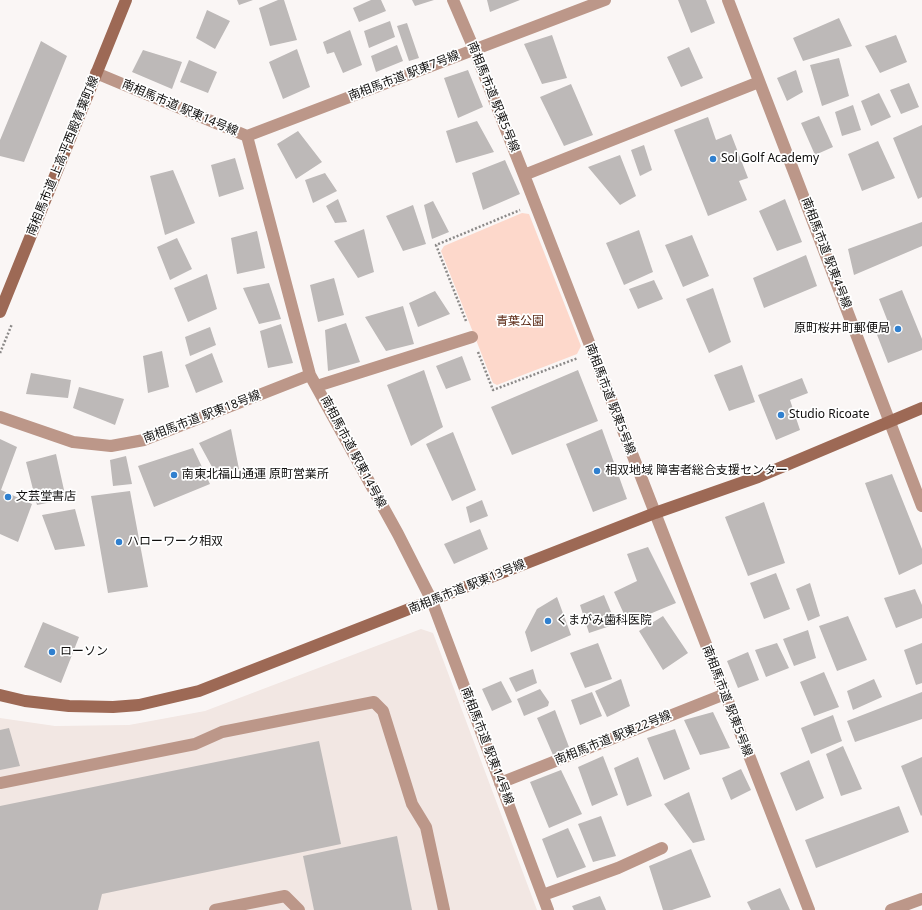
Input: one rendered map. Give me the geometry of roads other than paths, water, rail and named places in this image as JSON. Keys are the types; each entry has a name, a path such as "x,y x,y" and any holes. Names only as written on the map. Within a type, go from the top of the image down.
{"street":[{"name":"南相馬市道 上高平西殿青葉町線","path":"0,312 126,0"},
{"name":"南相馬市道 駅東5号線","path":"452,0 474,49 524,175 809,910"},
{"name":"南相馬市道 駅東7号線","path":"247,136 605,0"},
{"name":"南相馬市道 駅東4号線","path":"728,0 922,506"},
{"name":"南相馬市道 駅東14号線","path":"96,73 247,136 310,375 398,534 432,601 548,910"},
{"path":"524,175 759,82"},
{"path":"317,386 472,337"},
{"name":"南相馬市道 駅東18号線","path":"0,417 73,442 111,446 144,440 310,375"},
{"name":"南相馬市道 駅東13号線","path":"0,695 25,701 69,706 113,707 139,705 199,691 655,513 758,477 922,408"},
{"name":"南相馬市道 駅東22号線","path":"500,783 725,694"},
{"path":"0,783 195,744 222,732 374,702 383,711 412,804 426,827 444,910"},
{"path":"543,895 618,868 662,848"},
{"path":"215,910 285,896 299,910"},
{"path":"891,910 922,898"}],"place":[{"name":"Sol Golf Academy","path":"713,159"},
{"name":"原町桜井町郵便局","path":"898,329"},
{"name":"Studio Ricoate","path":"781,415"},
{"name":"相双地域 障害者総合支援センター","path":"597,471"},
{"name":"南東北福山通運 原町営業所","path":"174,475"},
{"name":"文芸堂書店","path":"8,497"},
{"name":"ハローワーク相双","path":"119,542"},
{"name":"くまがみ歯科医院","path":"548,621"},
{"name":"ローソン","path":"52,652"}],"park label":[{"name":"青葉公園","path":"520,322"}]}
